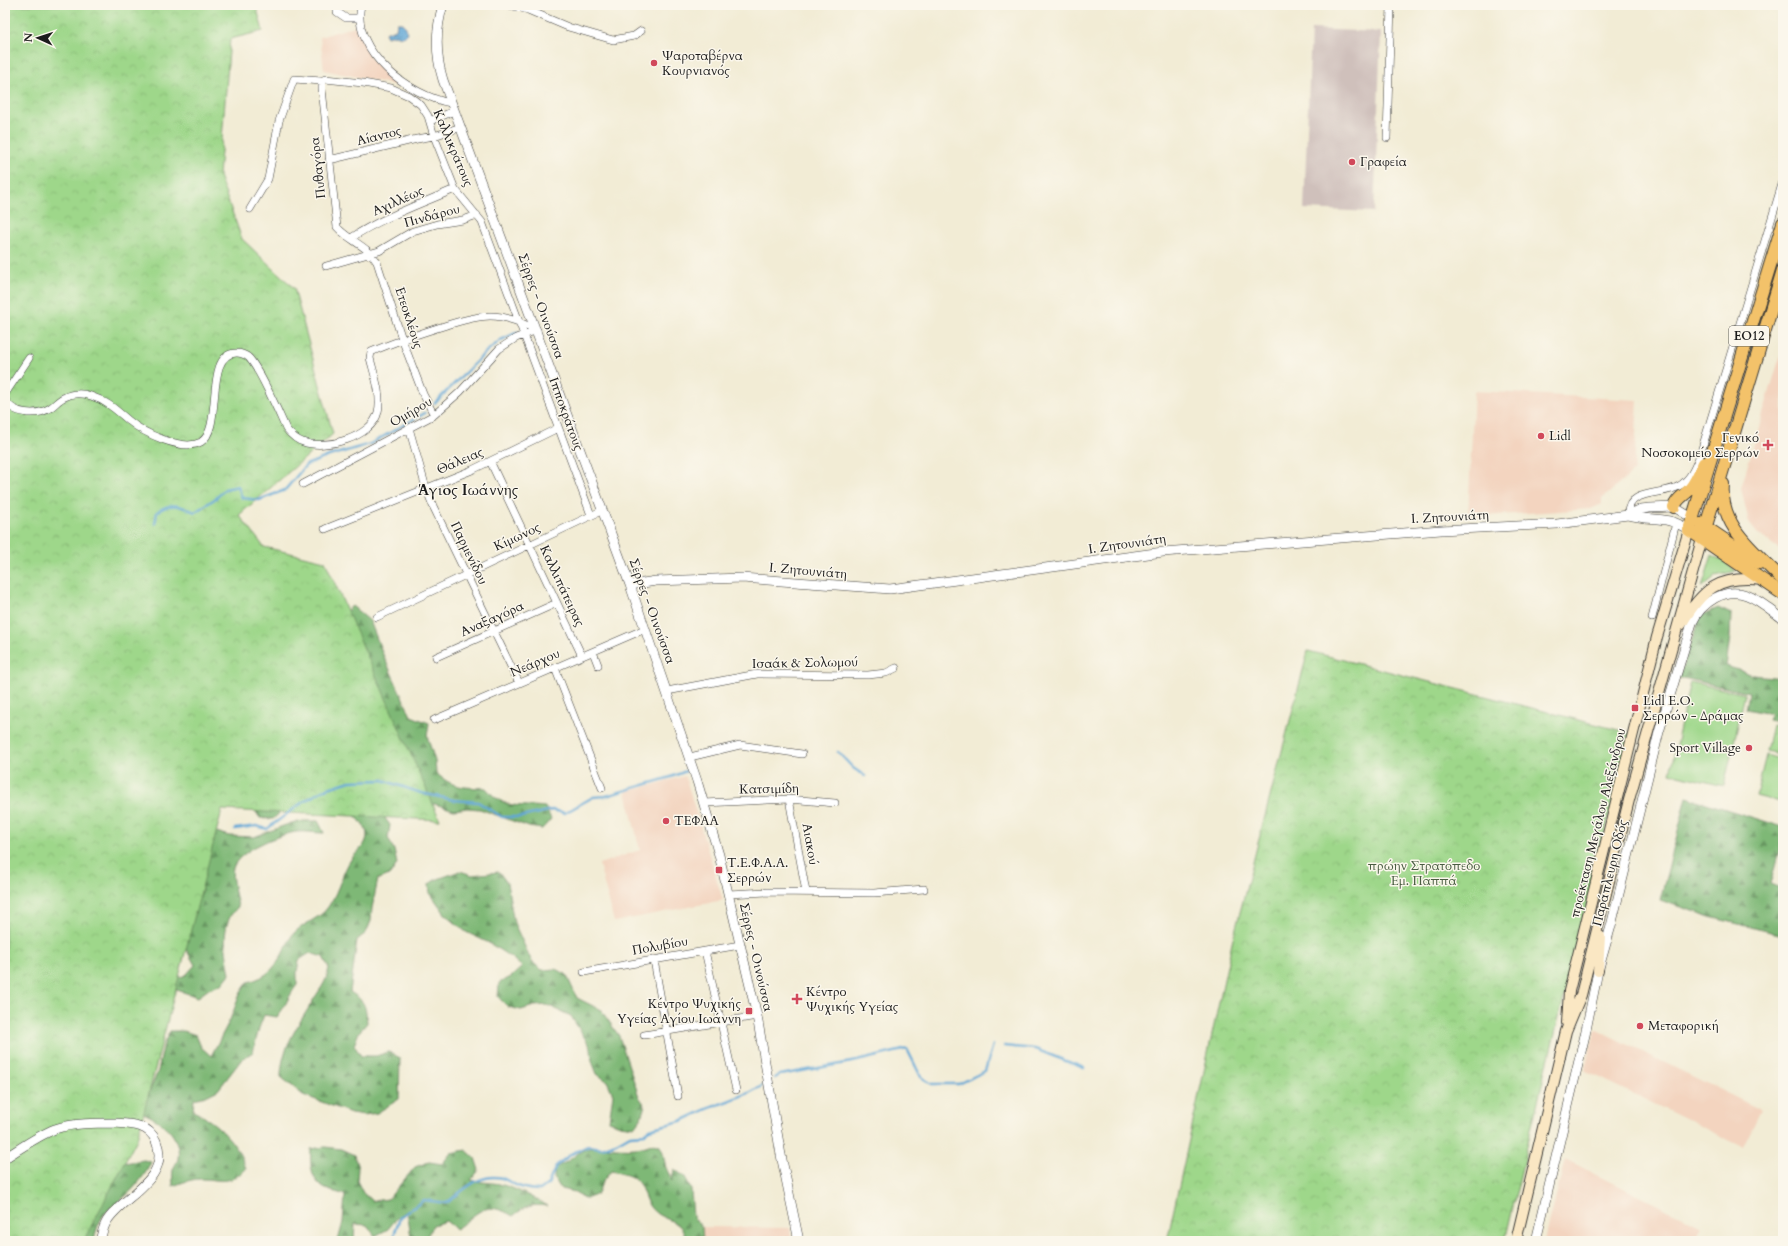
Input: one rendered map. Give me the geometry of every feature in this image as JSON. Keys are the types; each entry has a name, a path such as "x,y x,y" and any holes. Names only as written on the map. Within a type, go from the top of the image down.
{"main road":[{"name":"ΕΟ12","path":"1689,530 1783,222"},
{"name":"ΕΟ12","path":"1704,533 1728,458 1783,270"},
{"path":"1674,508 1677,500 1690,489 1705,462 1714,450"},
{"path":"1728,458 1723,497 1728,518 1735,530 1746,543 1782,578"},
{"path":"1692,518 1704,533 1762,580 1783,594"},
{"path":"1689,530 1704,533 1782,578"},
{"name":"προέκταση Μεγάλου Αλεξάνδρου","path":"1516,1241 1566,1030 1569,991 1655,644 1689,530"},
{"name":"προέκταση Μεγάλου Αλεξάνδρου","path":"1566,1030 1581,995 1630,793 1704,533"},
{"path":"1673,641 1690,610 1715,585 1739,579 1762,580"},
{"path":"1598,970 1603,906"}],"street":[{"path":"337,5 338,12 346,18 360,18"},
{"path":"361,5 360,18 364,33 372,50 391,73 423,94 453,107"},
{"path":"509,5 528,10 568,27 613,40 634,36 641,31"},
{"path":"1387,138 1391,5"},
{"name":"Σέρρες - Οινούσσα","path":"442,6 436,41 440,72 537,330 601,511 630,584 690,757 704,803 728,894 757,1016 781,1155 798,1241"},
{"name":"Καλλικράτους","path":"250,209 268,178 279,121 294,79 322,81 331,79 391,88 409,96 424,108 456,188 482,222 519,321"},
{"name":"Πυθαγόρα","path":"322,81 337,227 341,232 351,238"},
{"path":"430,121 453,107"},
{"name":"Αίαντος","path":"329,160 434,136 460,127"},
{"path":"1628,515 1629,503 1638,497 1674,488 1688,479 1693,472 1700,455 1783,181"},
{"name":"Αχιλλέως","path":"351,238 364,229 456,188"},
{"name":"Πινδάρου","path":"326,266 384,249 403,235 412,231 438,224 463,220 477,215"},
{"name":"Ετεοκλέους","path":"351,238 374,257 380,267 402,339 423,394 434,415"},
{"path":"5,399 7,404 13,409 26,412 40,412 50,408 64,397 74,394 87,394 109,403 129,421 143,430 170,442 185,446 202,441 208,434 217,377 221,362 228,355 237,353 248,356 255,366 286,429 293,437 302,442 312,444 344,442 355,437 372,423 379,411 379,401 370,358 370,354 375,351 402,339 483,316 498,316 519,321 537,330"},
{"name":"Ιπποκράτους","path":"519,321 591,516"},
{"name":"Ομήρου","path":"303,484 344,464 434,415 460,392 499,349 524,335 537,330"},
{"path":"5,394 30,358"},
{"name":"Παρμενίδου","path":"409,428 426,488 493,632 519,683"},
{"name":"Θάλειας","path":"325,529 426,488 558,428"},
{"name":"Καλλιπάτειρας","path":"490,460 582,656"},
{"path":"1674,488 1672,497 1674,508"},
{"path":"1628,515 1640,509 1674,508 1692,518"},
{"name":"Κίμωνος","path":"377,617 601,511"},
{"path":"1628,515 1641,519 1660,519 1676,523 1689,530"},
{"name":"Ι. Ζητουνιάτη","path":"630,584 656,581 742,578 890,589 1163,552 1441,530 1557,524 1628,515"},
{"path":"1652,618 1676,523"},
{"name":"Παράπλευρη Οδός","path":"1536,1241 1585,1035 1598,970 1611,926 1659,732 1694,617 1708,602 1724,594 1737,592 1748,595 1783,619"},
{"name":"Αναξαγόρα","path":"436,657 557,603"},
{"name":"Νεάρχου","path":"434,720 645,629"},
{"path":"593,652 598,665"},
{"path":"555,668 602,788"},
{"name":"Ισαάκ & Σολωμού","path":"667,691 756,674 868,675 886,673 896,668"},
{"path":"690,757 740,745 802,754"},
{"name":"Κατσιμίδη","path":"704,803 789,799 835,803"},
{"name":"Αιακού","path":"789,799 806,892"},
{"path":"728,894 768,892 874,893 924,889"},
{"name":"Πολυβίου","path":"584,972 740,945"},
{"path":"705,951 736,1090"},
{"path":"654,960 678,1096"},
{"path":"644,1034 757,1016"},
{"path":"5,1158 46,1134 62,1127 110,1123 138,1125 146,1128 152,1133 157,1143 158,1156 156,1170 147,1182 119,1207 107,1221 100,1241"}],"shaded area":[{"path":"358,25 363,41 371,58 396,83 395,85 324,70 320,37"},
{"path":"1311,29 1381,32 1374,212 1304,209"},
{"name":"Γενικό Νοσοκομείο Σερρών","path":"1783,346 1783,552 1757,533 1749,523 1741,488"},
{"path":"1474,391 1638,400 1634,471 1602,499 1602,504 1591,509 1468,517"},
{"name":"ΤΕΦΑΑ","path":"685,776 723,900 614,922 599,864 640,850 626,792"},
{"path":"1596,1029 1761,1110 1743,1147 1584,1070"},
{"path":"1565,1159 1702,1227 1694,1241 1545,1241"},
{"path":"702,1227 790,1228 792,1241 703,1241"}],"green space":[{"path":"5,5 256,5 263,31 230,39 219,176 242,239 294,288 333,434 239,515 264,547 325,561 440,820 222,810 137,1139 86,1236 87,1241 5,1241"},
{"path":"1712,555 1725,562 1736,571 1716,576 1702,587"},
{"path":"352,606 370,621 384,657 411,716 429,723 427,736 435,761 436,773 454,785 486,788 493,795 506,803 520,806 545,807 551,819 542,829 529,827 480,809 467,808 454,810 416,798 283,810 273,819 260,818 252,806 342,615"},
{"path":"1718,608 1731,614 1730,637 1726,666 1753,675 1783,678 1783,723 1768,720 1771,714 1746,709 1749,693 1679,677 1700,616"},
{"name":"πρώην Στρατόπεδο Εμ. Παππά","path":"1308,651 1630,733 1532,1125 1505,1241 1167,1241 1232,943"},
{"path":"1690,682 1745,694 1724,786 1670,773"},
{"path":"1772,725 1783,728 1783,755 1766,751"},
{"path":"1766,755 1783,760 1783,803 1756,796"},
{"path":"1687,797 1783,827 1783,836 1770,884 1783,889 1783,935 1710,917 1660,900"},
{"path":"382,814 390,825 388,838 394,850 397,864 390,875 378,879 371,921 366,933 357,940 350,992 362,1001 367,1017 367,1023 359,1032 354,1045 361,1056 376,1056 389,1052 400,1058 399,1099 377,1113 364,1115 351,1113 303,1095 281,1077 284,1057 291,1039 328,974 329,968 323,957 310,953 299,960 297,985 280,1013 277,1017 264,1015 253,1052 242,1059 218,1090 206,1096 194,1099 193,1111 210,1121 226,1134 238,1151 246,1169 229,1180 197,1179 173,1186 173,1170 178,1159 177,1143 162,1124 141,1112 158,1071 164,1043 170,1031 184,1031 196,1035 201,1047 211,1056 230,1020 240,994 248,982 261,977 271,970 275,966 294,933 324,912 329,906 348,864 364,845 367,839 364,826 354,815"},
{"path":"318,821 324,833 296,832 279,836 251,849 237,861 233,868 233,881 238,907 233,912 227,924 225,938 230,974 222,984 209,989 198,997 174,989 171,980 186,975 195,965 182,942 202,891 200,878 204,828 229,836 254,837 291,823"},
{"path":"460,871 472,875 499,872 507,883 514,923 532,962 542,970 555,969 566,974 577,998 601,1010 619,1036 639,1097 645,1105 641,1118 634,1127 620,1125 609,1121 613,1094 607,1081 597,1074 592,1061 591,1048 571,1016 547,1005 534,1006 521,1010 508,1007 498,997 499,983 511,977 522,967 512,958 489,943 466,932 446,915 430,893 429,884 435,880"},
{"path":"652,1144 659,1145 662,1149 666,1167 672,1181 674,1169 685,1177 691,1190 693,1217 702,1227 703,1241 685,1241 684,1234 679,1225 656,1213 646,1201 640,1185 635,1179 629,1176 611,1171 602,1182 598,1194 586,1199 575,1192 561,1189 554,1178 555,1168 586,1149 598,1147 636,1148"},
{"path":"325,1147 341,1149 354,1155 358,1168 357,1181 363,1193 372,1201 388,1199 415,1167 429,1162 442,1164 451,1153 466,1150 475,1158 479,1170 471,1180 496,1183 512,1188 548,1206 529,1206 513,1216 503,1211 488,1208 476,1213 456,1229 446,1221 433,1225 426,1238 411,1237 407,1211 397,1218 388,1229 375,1236 367,1225 355,1224 354,1241 338,1241 343,1222 345,1195 323,1188 317,1182 312,1169 311,1149"},
{"path":"144,1160 151,1162 146,1172 139,1182 104,1215 96,1231 94,1241 43,1241 124,1163"}],"water":[{"path":"397,23 402,23 406,27 407,34 403,37 394,35 387,37 385,33 396,29"}],"waterway":[{"path":"435,403 488,350 501,340 518,332"},
{"path":"155,524 157,512 162,509 176,506 195,512 216,498 225,489 238,486 242,498 259,500 285,490 306,465 329,456 370,444 425,413"},
{"path":"838,752 853,768 865,776"},
{"path":"235,829 256,826 267,829 303,802 325,789 350,781 383,780 421,793 454,800 478,802 502,817 521,817 552,810 565,813 593,797 606,796 671,777 686,771"},
{"path":"775,1078 780,1075 857,1061 907,1049 921,1077 932,1084 959,1084 985,1071 993,1045"},
{"path":"1004,1046 1035,1049 1084,1068"},
{"path":"392,1241 400,1217 424,1200 447,1203 465,1188 479,1180 494,1177 502,1178 524,1188 540,1190 548,1184 556,1166 571,1154 588,1146 602,1148 616,1143 630,1135 645,1134 649,1129 681,1121 749,1093 762,1086"}],"place":[{"name":"Ψαροταβέρνα Κουρνιανός","path":"654,63"},
{"name":"Γραφεία","path":"1352,162"},
{"name":"Lidl","path":"1541,436"},
{"name":"Γενικό Νοσοκομείο Σερρών","path":"1768,445"},
{"name":"Lidl Ε.Ο. Σερρών - Δράμας","path":"1635,708"},
{"name":"Sport Village","path":"1749,748"},
{"name":"ΤΕΦΑΑ","path":"666,821"},
{"name":"Τ.Ε.Φ.Α.Α. Σερρών","path":"719,870"},
{"name":"Κέντρο Ψυχικής Υγείας","path":"797,999"},
{"name":"Κέντρο Ψυχικής Υγείας Αγίου Ιωάννη","path":"749,1011"},
{"name":"Μεταφορική","path":"1640,1026"}],"district":[{"name":"Άγιος Ιωάννης","path":"468,490"}]}
